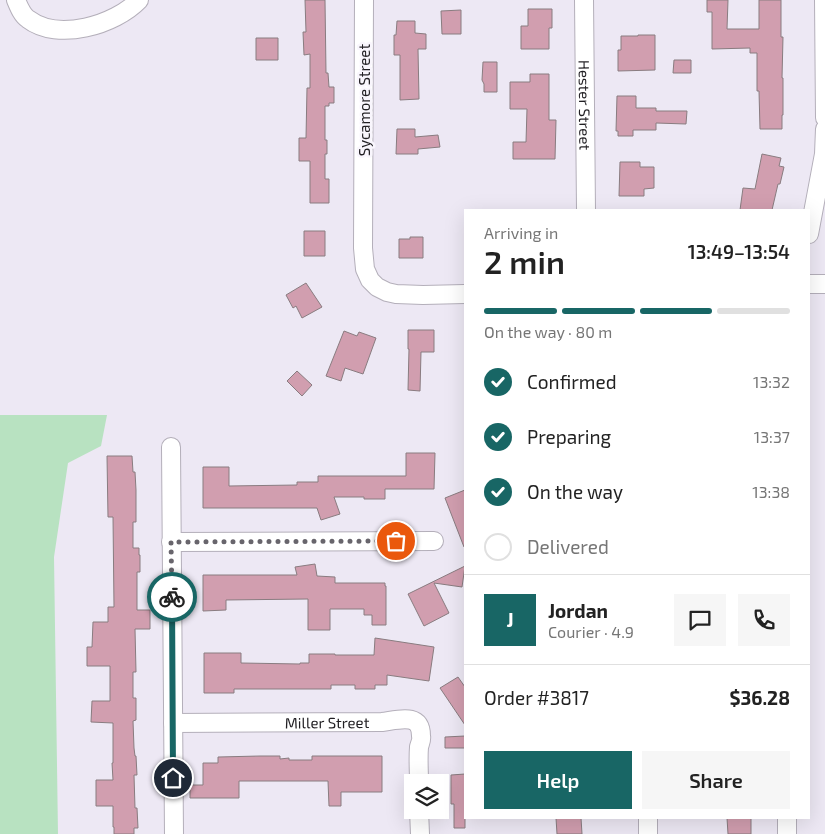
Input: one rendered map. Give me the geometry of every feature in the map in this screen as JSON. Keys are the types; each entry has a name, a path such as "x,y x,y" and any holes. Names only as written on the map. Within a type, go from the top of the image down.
{"street":[{"path":"16,0 28,19 44,28 62,30 81,29 101,24 118,16 139,0"},
{"name":"Sycamore Street","path":"364,0 363,248 365,269 370,280 377,287 387,292 396,294 464,294"},
{"name":"Hester Street","path":"584,0 586,209"},
{"path":"824,2 825,118"},
{"path":"810,229 824,154 825,129"},
{"path":"810,284 825,284"},
{"path":"171,447 174,834"},
{"path":"171,542 434,541"},
{"name":"Miller Street","path":"173,723 382,722 412,720 421,727 419,774"},
{"path":"419,819 420,834"},
{"path":"648,819 648,834"},
{"path":"787,819 787,834"}],"green space":[{"path":"0,415 107,415 101,446 68,463 54,557 58,834 0,834"}],"building":[{"path":"305,0 325,0 326,73 328,73 329,87 334,87 334,103 329,103 329,106 325,106 327,154 325,154 325,179 329,179 329,203 310,203 310,161 299,161 299,138 306,138 307,88 310,88 310,54 304,55 303,32 306,32"},
{"path":"707,0 728,0 727,29 759,29 759,0 781,0 781,37 783,37 782,129 760,129 757,53 750,53 750,48 712,49 712,12 707,12"},
{"path":"528,9 552,9 552,28 549,28 549,49 521,49 521,26 528,26"},
{"path":"461,10 461,34 442,34 441,11"},
{"path":"397,21 415,21 415,33 426,34 426,49 418,49 419,99 400,100 400,55 394,55 394,35 396,35"},
{"path":"655,35 655,70 618,71 618,50 621,50 621,36"},
{"path":"256,38 278,38 278,60 256,60"},
{"path":"674,60 691,60 691,73 673,73"},
{"path":"483,62 497,62 497,92 484,92 482,80"},
{"path":"530,74 549,74 549,120 556,120 555,159 513,159 513,142 526,142 527,109 510,109 510,82 530,82"},
{"path":"617,96 636,96 636,108 656,108 656,111 687,111 686,124 656,123 656,130 633,130 633,136 618,136 618,131 616,131"},
{"path":"397,129 415,129 415,137 438,135 440,147 418,149 418,154 396,154"},
{"path":"762,154 781,158 779,166 784,167 772,209 740,209 743,188 755,189"},
{"path":"620,162 640,162 640,167 654,167 654,188 644,189 644,196 619,196"},
{"path":"304,231 325,231 325,256 304,256"},
{"path":"410,237 423,237 423,258 399,258 399,239 410,239"},
{"path":"306,283 322,307 302,318 296,306 293,308 286,295"},
{"path":"408,330 434,330 434,352 421,352 420,391 408,390"},
{"path":"344,331 357,336 359,332 376,338 363,374 345,368 341,381 326,376"},
{"path":"297,371 312,385 302,396 287,381"},
{"path":"406,453 435,453 434,489 385,489 385,499 334,497 340,514 321,520 317,508 203,508 203,467 229,467 229,486 297,485 297,482 318,482 318,476 406,476"},
{"path":"107,456 132,456 136,490 136,522 133,522 133,548 139,548 140,555 140,572 137,572 137,610 150,610 150,629 135,629 136,672 133,672 133,698 136,698 136,720 133,721 137,775 134,775 135,808 137,808 138,828 134,828 134,834 114,834 113,806 96,806 96,780 113,780 113,723 91,722 92,701 110,701 110,666 87,666 87,647 92,647 93,622 108,622 108,607 114,607 113,517 108,517"},
{"path":"464,490 464,547 445,498"},
{"path":"315,564 317,576 335,577 335,583 385,583 386,625 372,625 372,615 364,615 364,609 330,609 330,630 308,630 308,599 226,600 226,610 203,611 203,575 297,575 295,567"},
{"path":"464,566 462,587 434,583 449,613 424,626 408,594"},
{"path":"375,638 434,647 429,681 387,675 387,685 375,685 375,689 355,689 355,685 331,685 331,689 234,689 234,693 204,693 204,653 241,653 241,663 300,664 309,663 309,654 374,655"},
{"path":"458,677 464,686 464,724 440,688"},
{"path":"464,736 464,748 445,748 445,737"},
{"path":"280,756 280,759 312,760 312,756 382,756 382,792 341,792 341,806 329,806 328,781 239,781 239,798 190,798 190,785 203,785 203,763 218,763 218,757"},
{"path":"464,774 465,828 454,828 454,804 451,804 451,775"},
{"path":"556,819 581,819 582,834 557,834"},
{"path":"727,819 751,819 751,834 728,834"}],"way so far":[{"path":"172,597 171,542 396,541"}],"route":[{"path":"172,597 173,778"}]}
